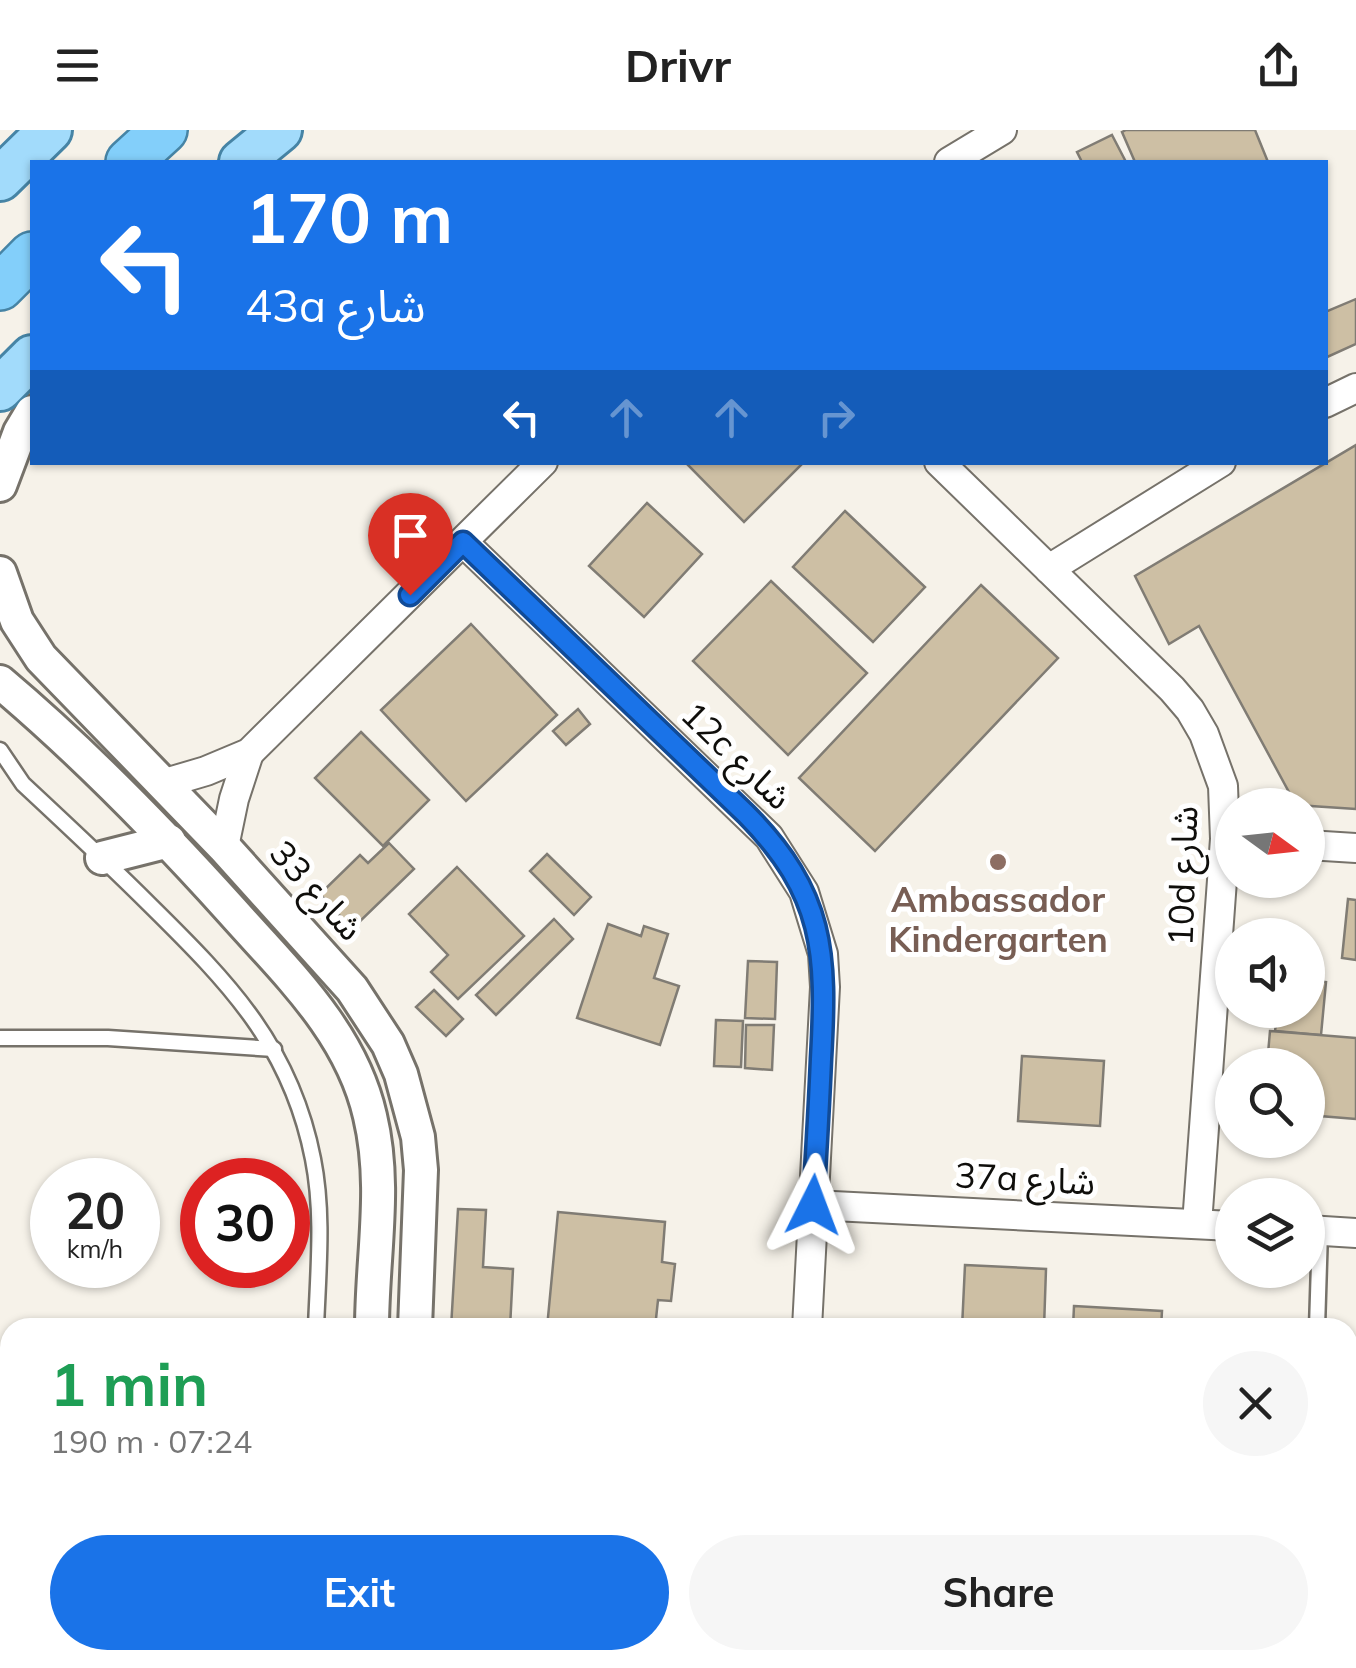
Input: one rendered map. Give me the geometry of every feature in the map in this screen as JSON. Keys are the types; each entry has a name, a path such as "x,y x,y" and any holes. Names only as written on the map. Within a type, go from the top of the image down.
{"highway":[{"path":"131,160 164,130"},
{"path":"0,287 30,257"}],"main road":[{"path":"0,179 50,130"},
{"path":"243,160 280,130"},
{"path":"0,389 30,359"}],"street":[{"path":"951,160 1002,130"},
{"path":"1328,402 1356,388"},
{"path":"0,485 30,415"},
{"path":"162,784 250,753 540,465"},
{"name":"10d شارع","path":"943,465 1172,689 1190,710 1215,759 1222,788"},
{"path":"1050,570 1217,465"},
{"name":"12c شارع","path":"463,542 769,837 804,892 816,922 825,986 807,1318"},
{"name":"شارع 33","path":"0,573 17,621 40,658 224,847 352,989 388,1044 402,1074 418,1137 421,1170 414,1318"},
{"path":"0,682 168,841 314,1002 347,1054 369,1111 379,1172 372,1318"},
{"path":"224,847 234,799 250,753"},
{"path":"102,858 168,841"},
{"path":"1325,846 1356,848"},
{"name":"10d شارع","path":"1197,1224 1224,898"},
{"name":"37a شارع","path":"813,1205 1215,1225"},
{"path":"1325,1232 1356,1233"}],"lane":[{"path":"0,750 13,774 234,990 274,1050 293,1091 313,1160 320,1232 316,1318"},
{"path":"0,1038 108,1038 274,1050"},
{"path":"1315,1288 1316,1318"}],"building":[{"path":"1255,130 1267,160 1134,160 1122,132"},
{"path":"1112,135 1125,160 1081,160 1077,152"},
{"path":"1356,299 1356,344 1328,357 1328,311"},
{"path":"1356,445 1356,809 1325,807 1325,788 1287,788 1199,626 1169,644 1135,576"},
{"path":"688,465 801,465 744,522"},
{"path":"647,503 702,554 644,617 589,566"},
{"path":"845,511 925,587 873,642 793,567"},
{"path":"771,581 867,673 788,755 693,661"},
{"path":"981,585 1058,658 875,851 799,778"},
{"path":"471,624 557,715 466,801 381,710"},
{"path":"578,709 590,724 566,745 553,731"},
{"path":"361,732 429,800 383,846 315,778"},
{"path":"389,843 414,869 352,929 320,894 360,855 368,863"},
{"path":"547,854 591,897 574,915 530,871"},
{"path":"457,867 524,936 458,999 431,972 448,955 409,914"},
{"path":"1348,899 1356,900 1356,960 1342,958"},
{"path":"554,919 573,939 496,1015 476,995"},
{"path":"608,924 641,936 644,926 668,934 654,978 679,986 660,1045 577,1018"},
{"path":"748,961 777,962 775,1019 745,1018"},
{"path":"434,990 463,1019 446,1036 416,1007"},
{"path":"716,1020 743,1021 741,1067 714,1066"},
{"path":"746,1025 774,1025 772,1070 745,1068"},
{"path":"1275,1028 1322,1028 1321,1035 1275,1031"},
{"path":"1270,1031 1356,1038 1356,1119 1325,1116 1325,1048 1268,1048"},
{"path":"1022,1056 1104,1061 1100,1126 1018,1121"},
{"path":"458,1209 486,1210 483,1267 513,1269 511,1318 452,1318"},
{"path":"558,1212 665,1222 662,1262 675,1264 671,1301 658,1300 656,1318 548,1318"},
{"path":"965,1265 1046,1269 1044,1318 962,1318"},
{"path":"1074,1306 1162,1311 1162,1318 1073,1318"}],"place":[{"name":"Ambassador Kindergarten","path":"998,862"}],"route":[{"path":"410,595 463,542 746,814 788,863 816,922 823,954 825,986 813,1205"}]}
